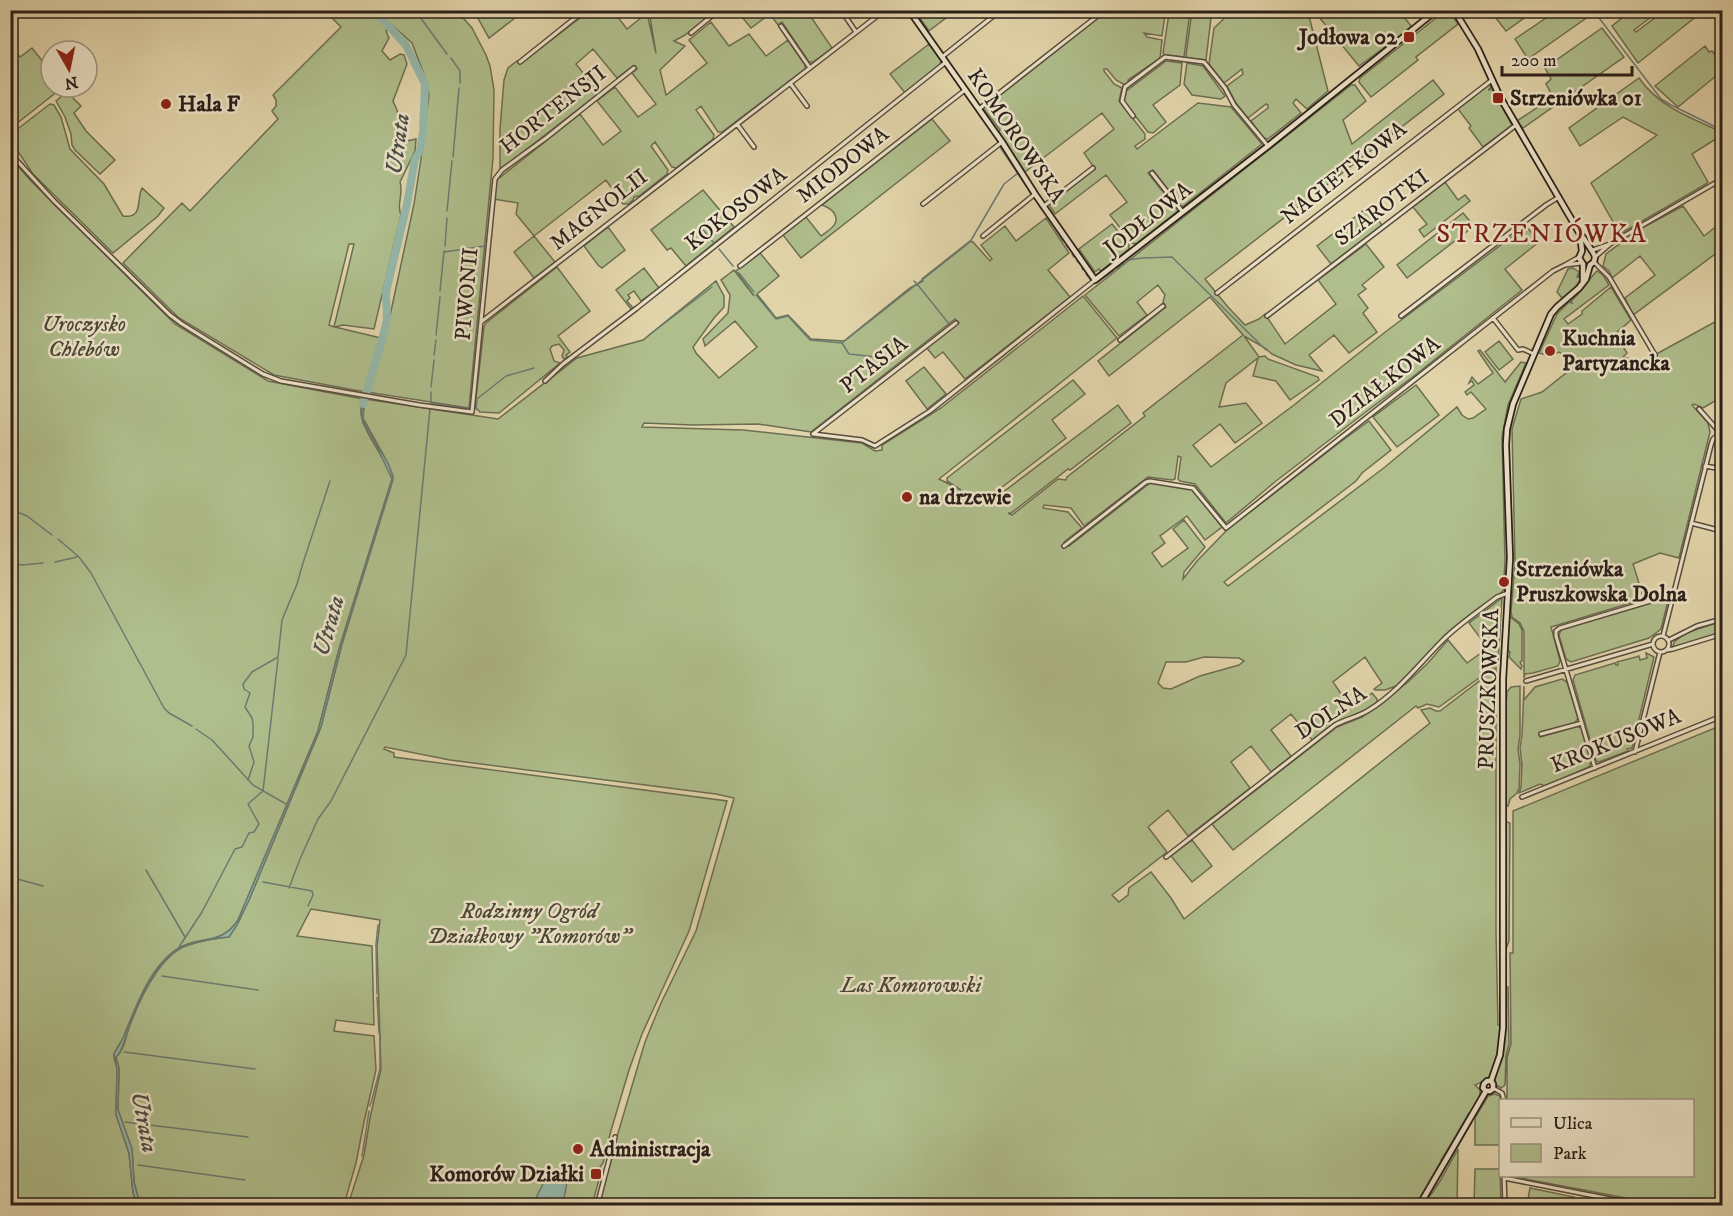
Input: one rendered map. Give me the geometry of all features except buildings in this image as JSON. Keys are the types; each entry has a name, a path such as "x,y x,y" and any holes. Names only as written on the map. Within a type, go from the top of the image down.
{"street":[{"path":"520,62 585,10"},
{"path":"691,33 719,10"},
{"path":"841,10 856,32"},
{"name":"MAGNOLII","path":"481,322 885,10"},
{"name":"KOMOROWSKA","path":"909,10 1095,280"},
{"path":"942,57 1001,10"},
{"path":"979,109 1105,10"},
{"name":"JODŁOWA","path":"813,434 862,440 875,446 930,411 1268,146 1437,10"},
{"path":"1454,10 1478,49 1516,125 1583,236 1593,261 1609,277 1655,355"},
{"path":"781,26 810,68"},
{"path":"1133,116 1122,101 1125,87 1165,57 1204,62 1225,88 1234,105 1268,146"},
{"name":"KOKOSOWA","path":"545,381 563,364 665,286 946,62"},
{"name":"HORTENSJI","path":"495,179 502,170 634,68"},
{"name":"NAGIETKOWA","path":"1217,293 1492,80"},
{"path":"790,83 807,106"},
{"name":"MIODOWA","path":"740,266 965,90"},
{"path":"737,124 754,147"},
{"name":"SZAROTKI","path":"1267,316 1516,125"},
{"path":"923,204 1002,142"},
{"path":"10,147 12,154"},
{"name":"PIWONII","path":"12,154 54,201 167,312 182,324 272,378 361,396 472,412 495,179"},
{"path":"1044,206 1093,168"},
{"path":"1152,173 1183,212"},
{"path":"1582,251 1610,244 1722,179"},
{"path":"983,236 1035,194"},
{"path":"1401,316 1559,197"},
{"path":"1580,234 1582,251 1579,257 1582,264 1583,282"},
{"path":"1582,264 1593,261 1610,244"},
{"name":"DZIAŁKOWA","path":"1064,546 1150,481 1193,488 1226,528 1553,271 1579,257"},
{"name":"PRUSZKOWSKA","path":"1491,1082 1499,1060 1503,1028 1503,687 1510,558 1507,429 1513,404 1552,313 1578,290 1586,279 1593,261"},
{"name":"DZIAŁKOWA","path":"1565,265 1582,264"},
{"path":"1120,340 1163,306"},
{"path":"1493,318 1518,350 1523,349 1534,354"},
{"name":"PTASIA","path":"813,434 956,323"},
{"path":"1663,636 1712,441 1722,433 1699,408"},
{"path":"1705,466 1722,470"},
{"path":"1691,523 1722,531"},
{"name":"DOLNA","path":"1166,857 1335,725 1364,713 1376,705 1413,673 1444,640 1497,597 1508,593"},
{"path":"1595,768 1556,635 1558,629 1674,594"},
{"path":"1669,640 1697,626 1722,619"},
{"path":"1669,640 1663,636 1656,637 1653,644 1655,649 1660,652 1722,634"},
{"path":"1667,650 1669,640"},
{"path":"1526,681 1653,644"},
{"path":"1635,752 1660,652"},
{"name":"KROKUSOWA","path":"1522,797 1722,716"},
{"path":"1541,734 1582,723"},
{"path":"1486,1091 1484,1084 1491,1082 1494,1085 1493,1088 1502,1093 1504,1099"},
{"path":"1486,1091 1491,1091 1493,1088"},
{"path":"1419,1206 1486,1091"},
{"path":"597,1206 615,1137"},
{"path":"1505,1206 1504,1177 1647,1206"}],"green space":[{"path":"1558,10 1588,11 1592,14 1528,59 1515,39"},
{"path":"325,11 457,11 472,28 490,66 494,90 493,158 469,408 274,375 179,318 123,263 182,203 190,211 278,119 272,111 276,106 273,95 341,27","holes":["392,25 412,43 429,95 414,204 385,339 335,327 343,325 374,329 401,215 400,182 415,151 416,139 407,141 398,131 398,114 393,101 407,64 404,55 400,54 390,60 382,51 389,38 386,31","349,244 354,244 334,327 329,325"]},
{"path":"474,11 524,11 489,38"},
{"path":"589,11 613,11 627,29 647,13 656,53 649,11 716,11 674,41 685,46 660,70 666,95 707,63 689,40 711,22 729,46 749,34 766,56 788,40 805,65 805,69 722,132 718,132 701,106 696,110 714,135 713,139 676,168 672,167 655,142 651,146 668,170 667,174 639,196 634,197 628,204 623,204 606,180 534,236 516,214 518,203 494,199 495,184 498,179 580,114 603,145 621,131 597,101 615,87 638,117 656,104 632,73 637,69 633,66 617,78 593,49 576,64 599,93 500,170 500,129 504,80 508,68 517,61 520,64"},
{"path":"737,11 807,11 832,48 813,62 809,62 782,22 778,25 770,14 751,28"},
{"path":"915,11 955,11 929,31"},
{"path":"1107,11 1190,11 1184,57 1163,53 1169,13 1165,15 1162,36 1144,33 1147,37 1162,40 1160,58 1128,80 1129,82 1125,85 1116,80 1107,69 1104,69 1114,84 1122,88 1119,101 1145,134 1145,139 1135,146 1137,149 1198,103 1231,107 1262,144 1182,207 1153,170 1148,173 1178,211 1136,244 1132,243 1110,215 1127,202 1106,175 1055,214 1049,205 1095,169 1084,153 1114,129 1102,113 1025,172 998,132 1000,130 983,108"},
{"path":"1192,11 1230,11 1223,15 1220,12 1211,18 1206,60 1187,58 1186,55"},
{"path":"1232,11 1314,11 1309,16 1328,91 1307,109 1296,99 1293,103 1301,113 1268,139 1263,138 1251,121 1268,108 1268,105 1266,104 1248,118 1236,103 1227,86 1243,74 1242,69 1224,83 1209,64 1214,28"},
{"path":"1314,11 1389,11 1393,16 1400,12 1412,27 1359,66"},
{"path":"1445,11 1449,11 1458,24 1416,57 1418,60 1371,97 1359,82 1360,78"},
{"path":"1504,11 1534,11 1506,31 1495,17"},
{"path":"1631,11 1659,11 1634,30 1636,32 1664,11 1703,11 1638,63 1612,26"},
{"path":"1602,28 1624,57 1523,128 1517,121 1553,97 1546,84 1551,79 1545,68"},
{"path":"929,44 941,60 940,65 905,93 890,74"},
{"path":"10,45 20,57 32,48 39,57 39,99 48,99 11,128"},
{"path":"1705,46 1716,56 1722,52 1722,71 1678,107 1655,86"},
{"path":"1166,61 1182,63 1180,85 1153,105 1166,122 1153,133 1148,132 1125,103 1125,92"},
{"path":"1187,63 1203,66 1225,96 1221,99 1192,95 1184,84"},
{"path":"1639,78 1656,97 1666,104 1722,132 1722,135 1692,154 1708,182 1706,184 1620,234 1591,183 1657,135 1623,117 1580,146 1569,128"},
{"path":"1433,80 1444,94 1205,279 1245,325 1265,314 1285,344 1336,304 1318,280 1366,244 1384,267 1362,285 1366,289 1358,295 1368,308 1363,313 1377,332 1349,353 1334,335 1309,355 1322,371 1296,365 1272,354 1244,336 1259,357 1265,356 1318,377 1319,380 1290,400 1276,381 1253,376 1258,358 1226,383 1219,407 1246,403 1262,423 1235,443 1220,424 1193,445 1211,467 1526,226 1539,242 1505,269 1522,290 1276,481 1226,523 1195,484 1178,479 1181,457 1178,456 1175,479 1148,477 1084,526 1071,508 1044,505 1043,508 1068,512 1082,528 1064,542 1069,546 1150,483 1192,488 1222,527 1205,540 1187,516 1160,536 1165,543 1152,553 1162,567 1188,548 1173,529 1184,520 1205,547 1184,572 1183,579 1227,530 1369,421 1391,450 1362,473 1356,481 1224,582 1228,586 1385,467 1457,407 1468,419 1486,409 1471,392 1467,395 1465,392 1474,385 1472,381 1469,383 1472,377 1478,384 1493,373 1478,351 1480,350 1505,382 1521,362 1526,363 1508,405 1502,437 1505,562 1503,591 1465,621 1396,686 1385,690 1375,690 1382,683 1365,657 1333,682 1348,704 1351,702 1354,706 1372,693 1377,702 1365,711 1334,723 1312,740 1291,714 1271,730 1291,756 1271,772 1251,746 1231,762 1250,788 1188,836 1168,810 1148,827 1167,852 1112,895 1119,902 1128,895 1129,888 1151,872 1184,919 1430,723 1421,710 1430,708 1440,711 1496,668 1496,934 1498,1025 1501,1026 1499,1046 1491,1074 1475,1085 1480,1090 1480,1097 1441,1160 1442,1162 1417,1205 599,1205 645,1042 696,931 734,798 450,760 385,747 384,749 394,753 394,757 727,801 689,931 642,1034 629,1070 600,1167 602,1169 592,1205 348,1205 364,1155 381,1069 377,947 380,920 311,909 297,936 372,946 374,1025 336,1020 334,1031 374,1036 376,1070 356,1163 344,1205 291,1205 268,1201 267,1206 140,1205 134,1182 132,1149 118,1110 119,1068 116,1057 123,1047 143,995 155,974 171,955 184,947 229,937 237,925 321,727 342,644 393,476 363,418 365,399 498,419 577,358 643,340 716,281 724,296 724,307 693,347 719,378 757,347 735,321 705,346 703,339 728,313 730,295 721,280 734,270 754,296 736,271 760,253 779,276 757,294 776,318 788,315 811,339 844,341 910,288 923,281 922,279 970,241 990,261 992,259 981,245 1005,226 1016,241 1046,218 1069,253 1048,270 1070,297 965,379 943,352 935,358 927,348 959,323 955,319 811,432 758,424 644,423 642,427 743,430 862,443 875,451 882,450 882,445 941,408 1083,296 1117,338 939,479 961,490 947,481 947,478 1073,380 1085,394 1052,420 1066,438 984,501 990,505 990,502 1118,405 1131,423 1070,470 1068,469 1008,513 1012,515 1058,479 1066,480 1145,416 1143,413 1243,335 1210,297 1109,376 1098,361 1166,307 1163,302 1165,295 1158,285 1137,302 1147,315 1119,336 1085,295 1351,85 1355,85 1366,101 1343,120 1352,144","holes":["1204,657 1239,658 1244,661 1239,665 1200,676 1171,689 1163,688 1158,683 1166,662 1186,662"]},
{"path":"1490,84 1489,90 1492,89 1512,125 1483,147 1458,109"},
{"path":"74,99 81,106 74,113 86,131 115,160 100,174 75,150 65,117 56,101"},
{"path":"50,104 54,105 61,117 70,149 104,184 123,216 130,216 137,211 142,188 164,208 158,216 113,253 33,174 11,141 11,134"},
{"path":"932,119 950,141 801,258 783,235 806,217 821,236 835,224 836,220 832,210 822,205"},
{"name":"Uroczysko Chlebów","path":"10,157 31,181 175,324 268,381 363,399 361,410 363,421 392,479 339,649 318,731 238,920 231,929 216,938 191,943 174,951 156,969 143,991 114,1054 117,1068 116,1115 129,1153 133,1192 137,1205 11,1205"},
{"path":"1445,182 1458,200 1465,195 1470,201 1424,237 1419,230 1427,224 1413,207"},
{"path":"703,190 734,227 686,266 671,248 667,250 651,230"},
{"path":"1683,206 1704,236 1722,222 1722,249 1633,315 1625,298 1655,275 1640,256 1612,278 1603,266 1606,254 1626,239 1625,237"},
{"path":"1368,207 1382,225 1331,264 1317,246"},
{"path":"1463,213 1474,226 1407,278 1397,265"},
{"path":"1112,224 1129,245 1129,249 1101,271 1099,269 1095,272 1079,249"},
{"path":"608,227 625,250 602,268 584,246"},
{"path":"534,236 555,262 534,278 514,252"},
{"path":"557,267 590,311 558,336 570,352 566,355 568,357 564,359 562,356 564,350 559,344 552,346 550,349 554,361 560,363 499,413 480,412 475,407 486,323"},
{"path":"644,268 659,288 641,301 634,291 628,295 630,298 627,301 633,308 631,309 616,290"},
{"path":"1573,268 1579,272 1577,277 1579,273 1582,274 1581,278 1572,291 1562,298 1557,292 1568,269"},
{"path":"1597,271 1603,275 1609,285 1564,319 1568,324 1611,287 1631,320 1615,334 1627,353 1623,357 1638,361 1651,357 1722,318 1722,397 1703,408 1692,405 1708,423 1710,432 1679,558 1660,553 1633,564 1644,599 1551,627 1560,661 1558,666 1525,674 1524,678 1524,631 1520,623 1512,617 1511,612 1515,561 1512,429 1521,399 1542,392 1576,365 1573,360 1559,352 1550,356 1539,353 1557,314 1569,302 1572,303 1571,301"},
{"path":"1499,341 1513,359 1499,370 1485,352"},
{"path":"924,367 946,394 927,409 906,381"},
{"path":"1416,385 1439,415 1397,447 1373,417"},
{"path":"1502,598 1498,664 1439,707 1427,704 1418,708 1416,706 1233,850 1212,824 1337,727 1362,717 1408,682 1448,640 1467,663 1488,648 1469,623"},
{"path":"1665,599 1668,601 1661,629 1649,638 1571,662 1566,659 1559,635 1561,630"},
{"path":"1509,616 1519,624 1522,630 1521,669 1509,657 1507,639"},
{"path":"1722,621 1722,633 1677,647 1673,646 1674,642 1686,633"},
{"path":"1646,653 1654,657 1632,748 1599,762 1596,761 1573,680 1575,675 1615,663 1618,665 1617,662 1639,656 1640,660 1647,658"},
{"path":"1562,679 1567,682 1578,718 1575,723 1539,733 1540,737 1577,726 1581,728 1586,744 1583,747 1587,748 1591,762 1589,767 1545,786 1540,784 1519,793 1524,686 1524,700 1535,687"},
{"path":"1520,686 1519,788 1510,799 1508,806 1505,805 1507,692 1511,687"},
{"path":"1722,725 1722,1205 1663,1205 1515,1177 1694,1177 1694,1099 1507,1099 1507,1058 1511,1044 1510,953 1513,953 1513,811"},
{"path":"1510,823 1509,941 1506,949 1504,943 1505,824"},
{"path":"1192,840 1212,866 1192,882 1171,856"},
{"path":"1505,987 1508,987 1509,1044 1506,1056 1505,1085 1501,1088 1496,1085 1495,1078 1504,1046"},
{"path":"1501,1095 1502,1099 1499,1099 1499,1145 1475,1145 1475,1118 1488,1096"},
{"path":"1458,1149 1457,1205 1426,1205 1426,1203 1421,1206 1440,1181"},
{"path":"1475,1169 1499,1169 1501,1205 1474,1205"},
{"path":"1530,1188 1574,1197 1574,1205 1527,1205"}],"shaded area":[{"path":"363,399 365,399 363,419 388,464 393,480 342,644 321,727 237,925 229,937 203,941 179,949 171,955 155,974 143,996 122,1048 116,1057 119,1068 118,1110 132,1149 134,1182 140,1205 137,1205 133,1192 129,1153 116,1115 117,1068 114,1054 144,989 168,956 178,949 187,945 225,934 238,920 318,731 339,649 392,479 363,423 361,413"},
{"path":"562,1173 568,1175 563,1205 538,1205 537,1196 546,1178"}],"waterway":[{"name":"Utrata","path":"363,404 387,320 386,292 415,159 420,151 425,84 406,45 374,10"},
{"path":"1593,10 1661,99 1722,130"},
{"path":"420,17 447,54"},
{"path":"451,58 460,71 460,83"},
{"path":"453,157 459,88"},
{"path":"1000,147 1020,177"},
{"path":"447,211 452,161"},
{"path":"914,281 917,284 970,242 1004,184 1018,173"},
{"path":"1022,180 1032,194"},
{"path":"1034,197 1038,203"},
{"path":"1040,207 1049,218"},
{"path":"445,246 447,218"},
{"path":"1052,223 1063,241"},
{"path":"699,225 714,243"},
{"path":"1066,245 1071,251"},
{"path":"444,252 485,246"},
{"path":"719,249 733,266"},
{"path":"440,291 444,251"},
{"path":"1143,258 1172,257 1181,266"},
{"path":"1128,260 1142,258"},
{"path":"1117,268 1124,263"},
{"path":"1182,267 1266,350"},
{"path":"1097,282 1113,271"},
{"path":"739,273 754,292"},
{"path":"1086,274 1090,279"},
{"path":"756,295 776,319 788,316 810,340 842,343 917,284 950,325"},
{"path":"649,335 712,287"},
{"path":"436,335 440,297"},
{"path":"434,355 436,340"},
{"path":"842,343 849,354 877,357"},
{"path":"431,387 434,360"},
{"path":"476,409 477,399 506,376 534,368"},
{"path":"431,392 431,402"},
{"path":"431,403 467,408"},
{"path":"289,888 318,819 331,801 406,655 430,409"},
{"path":"248,780 254,762 249,746 253,737 253,723 245,707 250,693 244,689 243,684 252,672 278,657 282,620 297,584 330,481"},
{"path":"10,509 27,516 52,535"},
{"path":"58,539 79,557 91,573 164,708 192,726"},
{"path":"55,562 77,557"},
{"path":"10,563 22,565 43,563"},
{"path":"177,950 202,912 235,849 242,847 249,833 254,832 259,824 248,804 263,791 278,659"},
{"path":"196,729 212,740 253,785 286,804"},
{"path":"146,870 185,937"},
{"path":"10,877 43,886"},
{"path":"263,882 312,891 313,895 308,906"},
{"path":"377,994 378,925"},
{"path":"162,976 258,990"},
{"path":"377,997 379,1033"},
{"path":"371,1103 380,1069 380,1034"},
{"path":"124,1052 255,1069"},
{"path":"362,1156 369,1111"},
{"path":"1415,1206 1469,1113"},
{"path":"125,1122 248,1137"},
{"path":"1423,1206 1472,1122"},
{"path":"138,1165 245,1180"}],"place":[{"name":"Jodłowa 02","path":"1409,37"},
{"name":"Strzeniówka 01","path":"1498,98"},
{"name":"Hala F","path":"166,104"},
{"name":"Kuchnia Partyzancka","path":"1550,351"},
{"name":"na drzewie","path":"907,497"},
{"name":"Strzeniówka Pruszkowska Dolna","path":"1504,582"},
{"name":"Administracja","path":"578,1149"},
{"name":"Komorów Działki","path":"596,1174"}],"district":[{"name":"STRZENIÓWKA","path":"1542,234"}],"park label":[{"name":"Rodzinny Ogród Działkowy \"Komorów\"","path":"529,924"},
{"name":"Las Komorowski","path":"911,985"}]}
